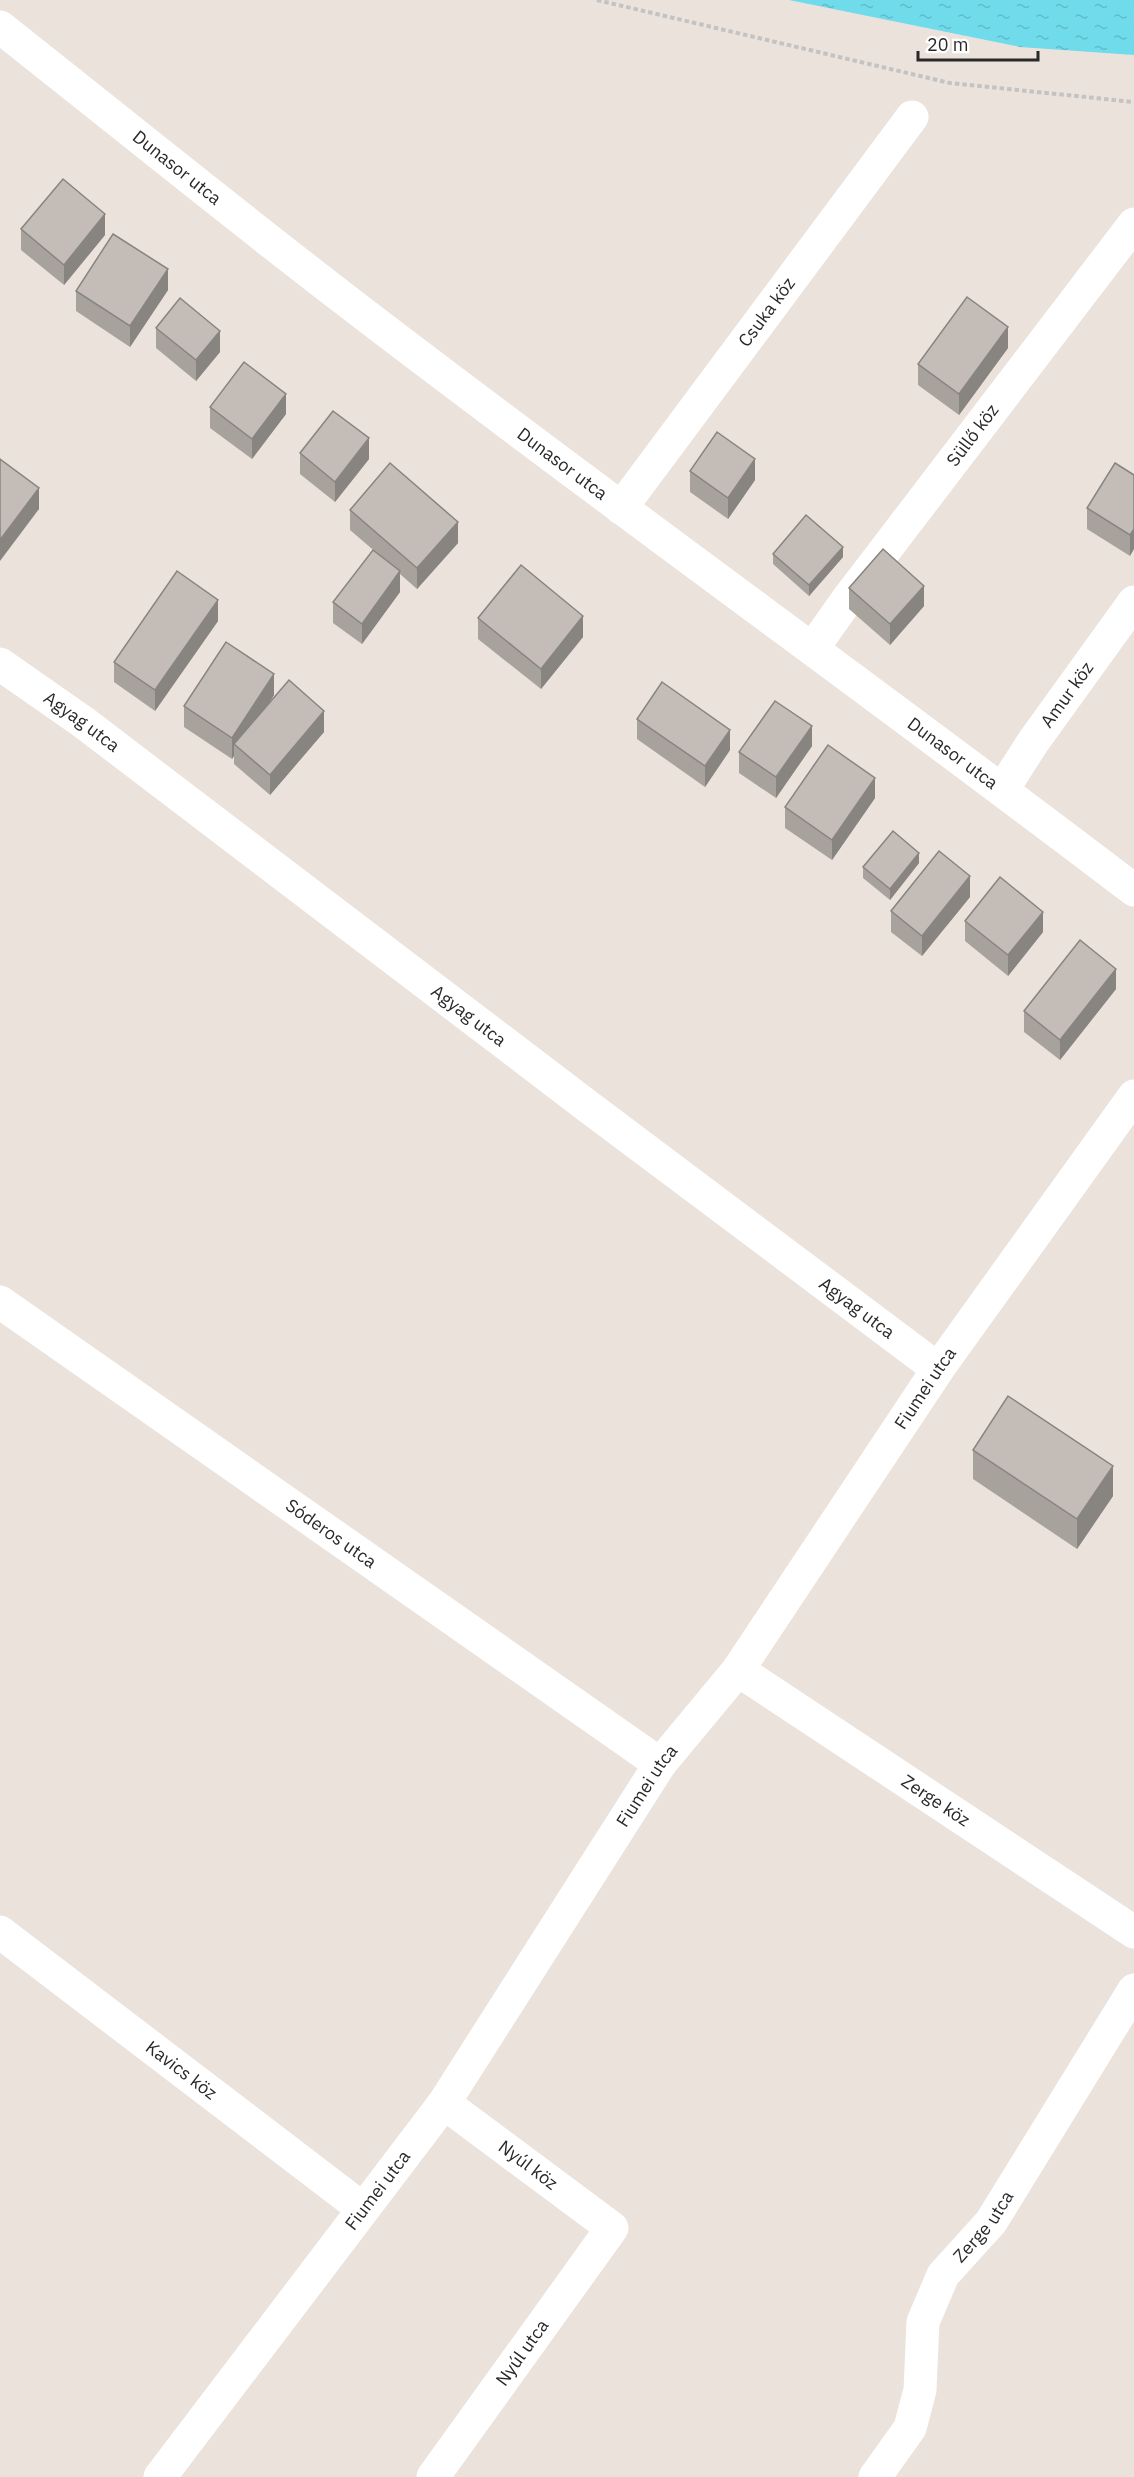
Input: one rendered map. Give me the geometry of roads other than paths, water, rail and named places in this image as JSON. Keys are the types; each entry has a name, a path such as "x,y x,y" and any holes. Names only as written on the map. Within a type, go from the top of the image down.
{"street":[{"name":"Dunasor utca","path":"0,27 342,298 621,508 1003,789 1134,890"},
{"name":"Csuka köz","path":"621,508 912,117"},
{"name":"Süllő köz","path":"813,648 846,600 1134,225"},
{"name":"Amur köz","path":"1003,789 1033,742 1134,602"},
{"name":"Agyag utca","path":"0,664 83,723 586,1106 938,1370"},
{"name":"Fiumei utca","path":"160,2477 444,2103 660,1764 738,1670 938,1370 1134,1096"},
{"name":"Sóderos utca","path":"0,1302 660,1764"},
{"name":"Zerge köz","path":"738,1670 1134,1932"},
{"name":"Kavics köz","path":"0,1932 363,2209"},
{"name":"Zerge utca","path":"875,2477 909,2428 920,2390 923,2322 943,2275 991,2222 1134,1990"},
{"name":"Nyúl köz","path":"444,2103 612,2228"},
{"name":"Nyúl utca","path":"433,2477 612,2228"}],"water":[{"path":"789,0 1134,0 1134,55 1020,47"}]}
